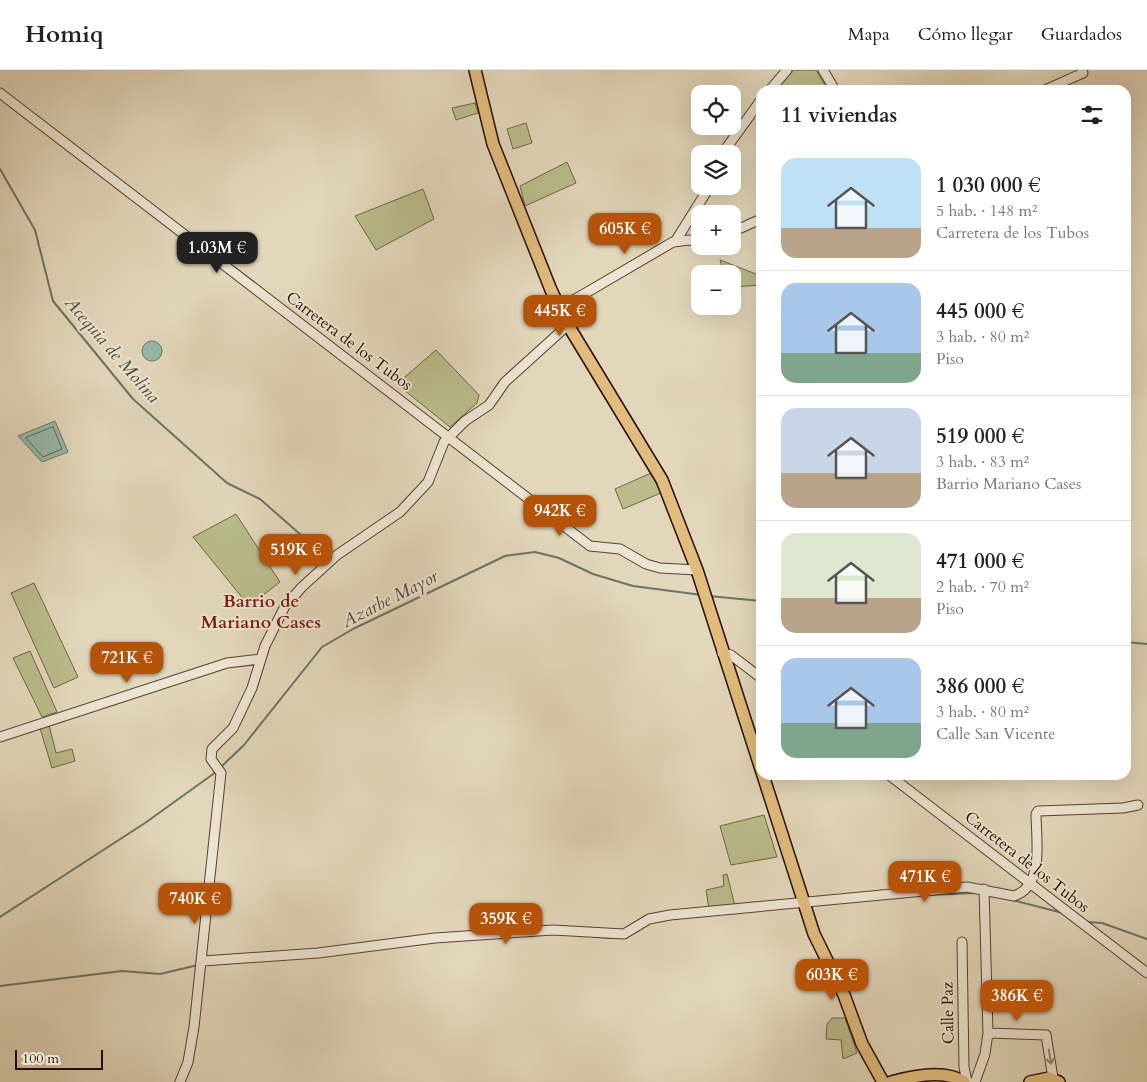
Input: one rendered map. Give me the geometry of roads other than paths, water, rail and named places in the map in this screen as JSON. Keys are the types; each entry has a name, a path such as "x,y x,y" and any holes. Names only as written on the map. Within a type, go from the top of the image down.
{"main road":[{"path":"475,70 495,150 516,207 560,308 568,325 662,480 697,570 756,757"},
{"path":"763,780 814,934 844,995 862,1044 884,1082"},
{"path":"891,1082 907,1077 926,1076 952,1077 966,1082"},
{"path":"1030,1082 1056,1080"}],"street":[{"path":"774,85 786,70"},
{"path":"823,70 832,85"},
{"path":"1056,85 1083,73"},
{"name":"Carretera de los Tubos","path":"0,93 450,436 590,546 620,549 646,564 660,568 697,570"},
{"path":"728,145 756,107"},
{"path":"675,242 704,195"},
{"path":"741,228 756,221"},
{"path":"560,308 659,248 675,242 691,241"},
{"path":"180,1082 192,1045 203,961 221,772 211,759 212,749 228,733 237,720 252,688 261,659 280,615 293,595 337,556 400,512 428,482 440,450 450,436 465,421 489,404 506,382 568,325"},
{"path":"722,653 731,655 756,674"},
{"path":"0,737 227,662 261,659"},
{"name":"Carretera de los Tubos","path":"896,780 1147,973"},
{"path":"203,961 318,954 435,938 545,930 624,934 649,919 670,915 804,904 967,887 1014,896 1021,893 1030,883 1036,872 1036,814 1038,811 1123,808 1138,805"},
{"path":"975,1082 986,1048 988,1033 984,889"},
{"name":"Calle Paz","path":"962,942 964,1067 966,1082"},
{"path":"988,1033 1046,1035 1056,1080"}],"water":[{"path":"152,341 159,344 162,351 159,358 152,361 145,358 142,351 145,344"},
{"path":"55,421 68,452 42,462 18,436"}],"waterway":[{"name":"Acequia de Molina","path":"0,169 35,230 53,301 133,399 227,483 260,499 309,542"},
{"name":"Azarbe Mayor","path":"221,767 244,745 322,647 353,629 505,556 535,552 559,558 593,574 633,586 702,595"},
{"name":"Azarbe Mayor","path":"709,596 756,601"},
{"name":"Azarbe Mayor","path":"1131,642 1147,644"},
{"name":"Azarbe Mayor","path":"0,917 145,823 216,772"},
{"path":"925,895 978,893"},
{"path":"1012,900 1063,913"},
{"path":"1086,922 1102,923 1147,939"},
{"path":"628,936 639,930"},
{"path":"596,937 614,938"},
{"path":"0,986 122,971 160,974 198,965"}],"district":[{"name":"Barrio de Mariano Cases","path":"261,611"}]}
